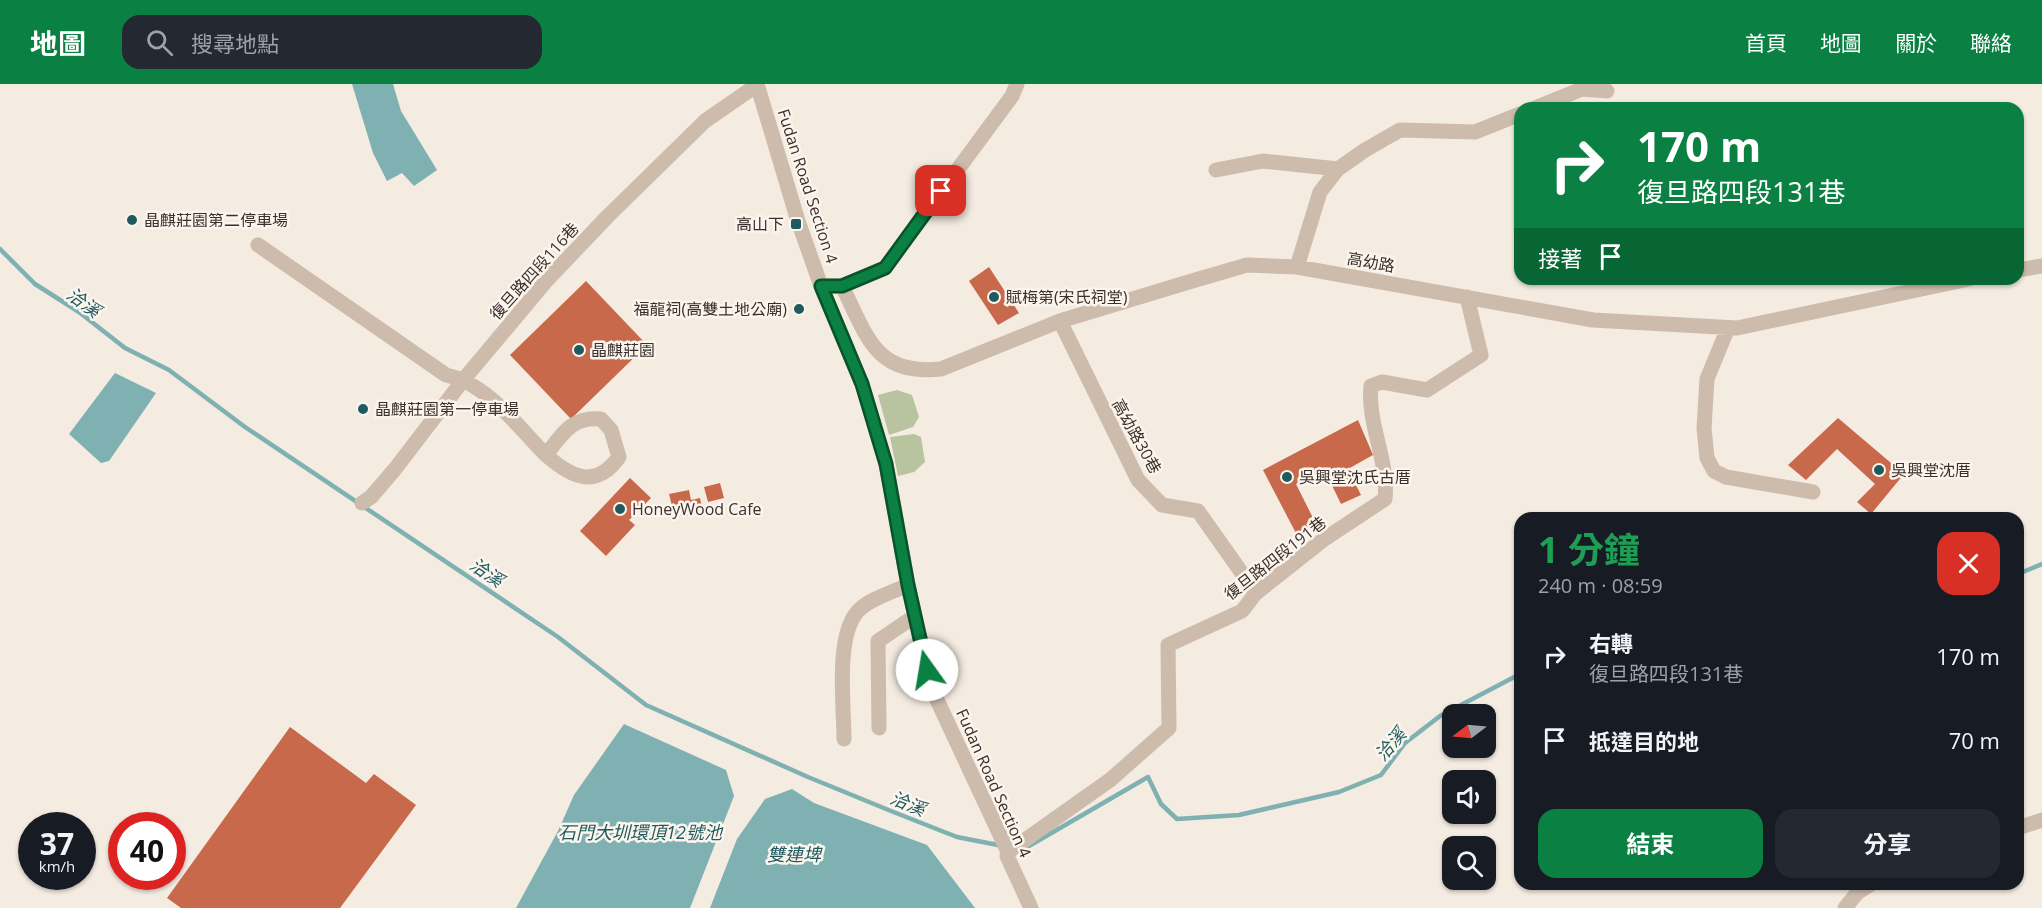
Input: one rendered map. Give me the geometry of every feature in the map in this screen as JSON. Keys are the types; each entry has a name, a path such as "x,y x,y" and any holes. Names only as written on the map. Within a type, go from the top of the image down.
{"street":[{"path":"821,286 842,286 885,268 1012,96 1017,84"},
{"name":"Fudan Road Section 4","path":"757,85 782,172 821,286 862,384 883,452 908,585 931,687 1031,908"},
{"name":"復旦路四段116巷","path":"362,503 371,497 464,379 547,280 607,217 705,121 757,85"},
{"path":"1550,102 1582,89 1607,91"},
{"path":"1297,267 1320,192 1338,170 1400,130 1475,132 1514,116"},
{"path":"1216,170 1263,161 1338,170"},
{"path":"258,245 446,375 464,379 487,396 546,456 578,477 596,477 611,468 619,457 611,430 601,419 586,418 564,430 546,456"},
{"name":"高幼路","path":"842,286 871,343 891,362 912,370 941,369 1060,321 1247,265 1297,267 1593,320 1728,328 1842,307 1942,285"},
{"path":"2024,269 2042,266"},
{"name":"復旦路四段191巷","path":"1008,854 1110,780 1169,728 1166,683 1168,645 1242,611 1256,593 1323,540 1385,499 1386,483 1369,405 1371,386 1382,382 1427,390 1481,355 1467,297"},
{"name":"高幼路30巷","path":"1060,321 1138,480 1162,505 1198,512 1256,593"},
{"path":"1728,328 1707,379 1704,429 1707,458 1714,471 1726,477 1814,492"},
{"path":"844,739 845,644 848,624 860,609 908,585"},
{"path":"879,729 878,641 915,616"},
{"path":"2024,826 2042,820"},
{"path":"1845,908 1863,890"}],"green space":[{"path":"897,390 912,395 919,417 913,427 889,435 878,395"},
{"path":"914,434 921,437 925,462 914,472 898,476 890,437"}],"water":[{"path":"352,84 393,84 401,111 437,170 414,186 402,173 387,181 373,153"},
{"path":"115,373 156,393 109,461 101,463 69,434"},
{"name":"石門大圳環頂12號池","path":"624,724 726,770 734,796 690,908 516,908 558,831 574,795"},
{"name":"雙連埤","path":"792,789 814,803 927,845 975,908 710,908 737,839 765,799"}],"building":[{"name":"賦梅第(宋氏祠堂)","path":"989,267 1019,313 998,325 969,281"},
{"name":"晶麒莊園","path":"586,281 647,345 571,419 510,355"},
{"name":"吳興堂沈厝","path":"1838,418 1904,474 1873,512 1869,512 1857,502 1875,484 1837,449 1806,480 1788,465"},
{"name":"吳興堂沈氏古厝","path":"1358,420 1373,455 1348,469 1361,495 1341,504 1324,469 1296,484 1318,528 1299,539 1263,470"},
{"name":"HoneyWood Cafe","path":"630,478 651,498 629,520 635,525 606,556 580,531"},
{"path":"720,483 724,498 708,502 704,487"},
{"path":"689,490 691,500 700,498 703,512 682,517 679,504 672,506 669,494"},
{"path":"290,727 366,783 374,774 416,805 340,908 181,908 167,898 173,890 186,890 186,872"}],"waterway":[{"name":"洽溪","path":"0,249 35,284 79,312 125,348 169,370 245,427 558,637 646,705 891,811 957,837 998,845"},
{"name":"洽溪","path":"2024,572 2042,564"},
{"name":"洽溪","path":"1029,846 1148,777 1161,804 1177,819 1239,815 1339,792 1381,775 1405,743 1440,716 1514,677"}],"place":[{"name":"晶麒莊園第二停車場","path":"132,220"},
{"name":"高山下","path":"796,224"},
{"name":"賦梅第(宋氏祠堂)","path":"994,297"},
{"name":"福龍祠(高雙土地公廟)","path":"799,309"},
{"name":"晶麒莊園","path":"579,350"},
{"name":"晶麒莊園第一停車場","path":"363,409"},
{"name":"吳興堂沈厝","path":"1879,470"},
{"name":"吳興堂沈氏古厝","path":"1287,477"},
{"name":"HoneyWood Cafe","path":"620,509"}],"route":[{"path":"927,670 908,585 886,464 862,384 821,286 842,286 885,268 941,191"}]}
